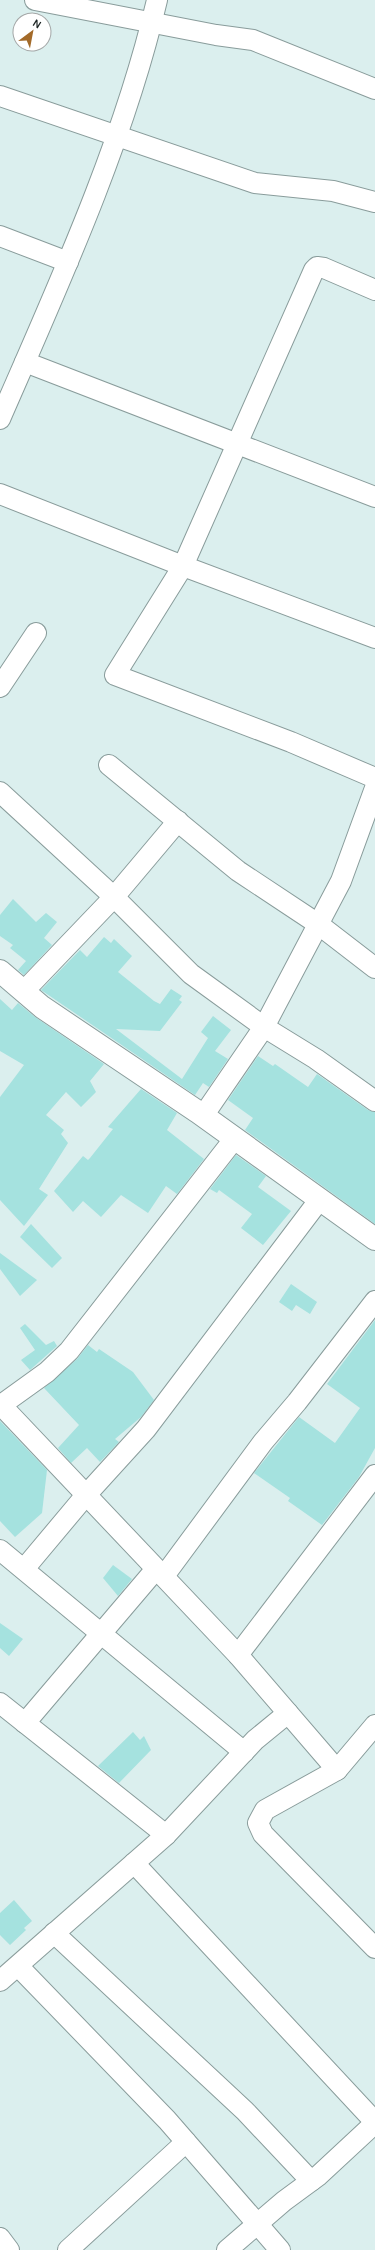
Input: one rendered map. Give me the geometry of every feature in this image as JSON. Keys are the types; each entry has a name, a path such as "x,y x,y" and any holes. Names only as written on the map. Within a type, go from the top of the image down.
{"street":[{"path":"34,0 152,21 216,35 253,40 375,89"},
{"path":"0,420 68,262 117,134 152,21 157,0"},
{"path":"0,96 117,134 255,183 333,191 375,202"},
{"path":"0,236 68,262"},
{"path":"375,290 317,266 236,443 183,566 115,675 291,742 375,778"},
{"path":"25,362 375,497"},
{"path":"0,494 183,566 375,638"},
{"path":"0,687 36,633"},
{"path":"109,765 238,871 318,924 375,968"},
{"path":"203,1116 264,1027 341,882 375,788"},
{"path":"0,792 114,897 191,974 264,1027 316,1059 375,1101"},
{"path":"24,991 114,897 178,821"},
{"path":"0,971 42,1007 235,1138 375,1239"},
{"path":"235,1138 69,1351 47,1372 0,1404 238,1655 337,1770"},
{"path":"24,1569 86,1495 146,1429 320,1199"},
{"path":"25,1723 102,1633 160,1573 263,1442 297,1402 375,1301"},
{"path":"238,1655 375,1475"},
{"path":"0,1550 244,1752"},
{"path":"0,1703 166,1835"},
{"path":"0,1981 166,1835 256,1740 288,1713"},
{"path":"375,1725 337,1770 265,1810 258,1823 264,1834 375,1948"},
{"path":"134,1863 375,2122 311,2181 227,2250"},
{"path":"54,1933 245,2111 311,2181"},
{"path":"18,1966 186,2142 280,2250"},
{"path":"68,2250 186,2142"},
{"path":"0,2238 9,2250"}],"building":[{"path":"13,899 36,922 46,913 57,922 44,938 52,945 24,975 18,970 26,961 10,948 13,945 0,936 0,915"},
{"path":"104,937 111,943 114,939 132,956 118,972 154,1001 160,1004 171,989 182,996 179,1000 182,1002 160,1031 116,1029 182,1079 208,1038 201,1032 213,1016 231,1030 215,1051 228,1059 209,1087 203,1083 195,1095 41,990 80,950 87,957"},
{"path":"0,999 12,1010 18,1003 35,1017 104,1064 90,1081 96,1092 81,1107 66,1092 46,1115 64,1130 61,1134 68,1143 39,1189 48,1195 24,1226 0,1200 0,1097 24,1065 0,1051"},
{"path":"258,1056 273,1066 275,1064 308,1087 317,1074 368,1110 375,1112 375,1224 245,1130 253,1118 228,1100"},
{"path":"141,1089 177,1113 167,1130 204,1159 177,1194 166,1186 148,1213 121,1195 101,1217 83,1201 73,1212 54,1191 83,1156 88,1160 90,1158 113,1129 108,1127"},
{"path":"236,1155 266,1176 258,1187 291,1211 263,1245 241,1228 252,1214 219,1190 217,1193 210,1189"},
{"path":"31,1224 62,1258 52,1268 20,1237"},
{"path":"0,1253 37,1280 20,1296 0,1269"},
{"path":"291,1284 317,1302 310,1314 296,1305 292,1311 279,1302"},
{"path":"375,1320 375,1448 359,1477 322,1525 288,1501 290,1498 254,1473 299,1417 335,1443 360,1408 327,1384"},
{"path":"25,1324 46,1345 54,1341 57,1346 30,1370 21,1360 35,1350 20,1328"},
{"path":"88,1345 97,1352 99,1349 133,1372 154,1400 141,1417 115,1439 119,1442 100,1462 87,1448 71,1463 58,1448 79,1425 44,1388 77,1359"},
{"path":"0,1421 47,1470 42,1513 15,1537 0,1521"},
{"path":"113,1565 132,1579 118,1596 103,1578"},
{"path":"0,1623 23,1639 9,1656 0,1648"},
{"path":"133,1732 140,1740 144,1736 151,1750 119,1783 98,1766"},
{"path":"14,1900 32,1921 24,1928 26,1930 10,1945 0,1935 0,1913"}]}
